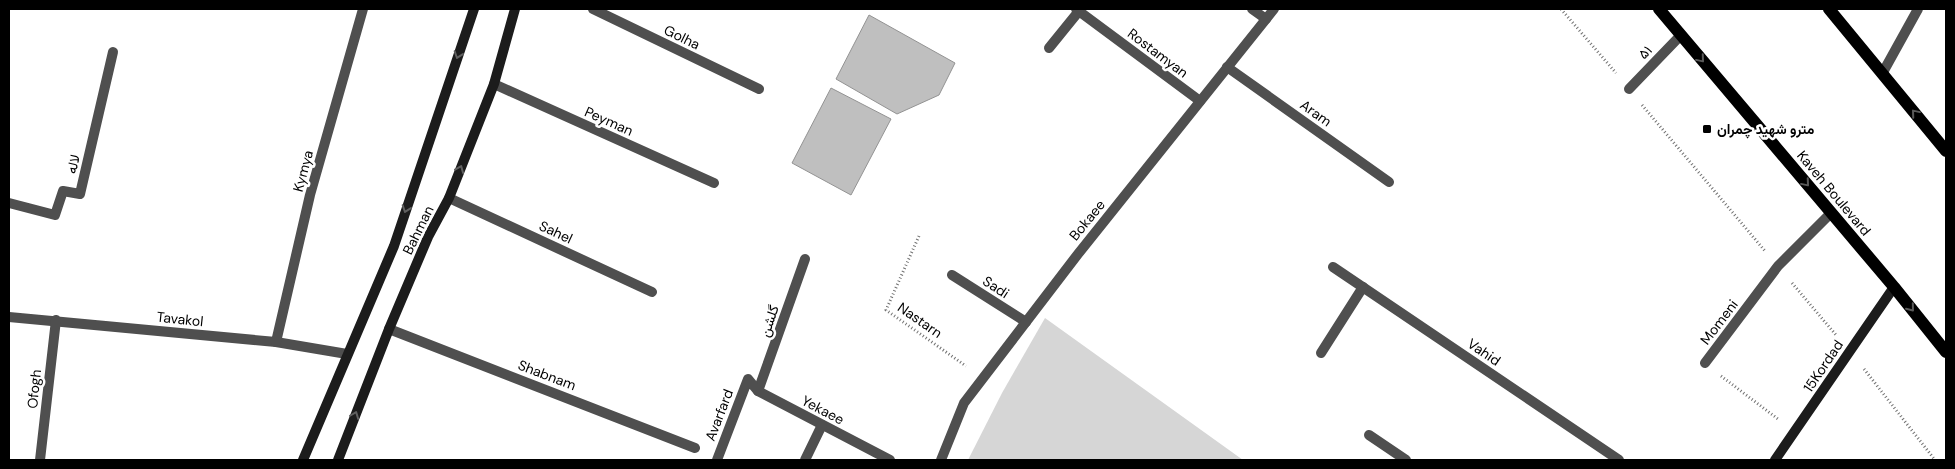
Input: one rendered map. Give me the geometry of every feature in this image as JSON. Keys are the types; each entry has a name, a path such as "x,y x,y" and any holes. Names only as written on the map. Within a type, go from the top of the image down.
{"main road":[{"name":"Kaveh Boulevard","path":"1658,9 1832,213 1946,352"},
{"path":"1829,9 1946,151"}],"street":[{"name":"Kymya","path":"276,342 310,195 363,9"},
{"name":"Bahman","path":"303,460 394,246 474,9"},
{"name":"Bahman","path":"338,460 389,329 428,237 449,198 494,84 515,9"},
{"name":"Golha","path":"593,9 759,89"},
{"path":"1252,9 1266,18"},
{"name":"Bokaee","path":"940,460 964,403 1274,9"},
{"path":"1882,74 1918,9"},
{"path":"1049,48 1078,10"},
{"name":"Rostamyan","path":"1078,10 1200,102"},
{"name":"۵۱","path":"1628,89 1681,35"},
{"name":"لاله","path":"9,203 55,215 63,191 80,194 113,52"},
{"name":"Aram","path":"1227,67 1389,182"},
{"name":"Peyman","path":"494,84 714,183"},
{"name":"Sahel","path":"449,198 652,292"},
{"name":"Momeni","path":"1705,363 1778,266 1832,213"},
{"name":"گلشن","path":"758,392 805,259"},
{"name":"Vahid","path":"1332,267 1619,460"},
{"name":"Sadi","path":"952,275 1026,322"},
{"name":"15Kordad","path":"1775,460 1894,287"},
{"path":"1321,353 1363,288"},
{"name":"Tavakol","path":"9,317 276,342 347,354"},
{"name":"Ofogh","path":"40,460 56,320"},
{"name":"Shabnam","path":"389,329 695,448"},
{"name":"Yekaee","path":"748,379 758,392 890,460"},
{"name":"Avarfard","path":"717,460 748,379"},
{"path":"805,460 822,425"},
{"path":"1368,435 1406,460"}],"path":[{"path":"1561,9 1850,351 1935,460"},
{"name":"Nastarn","path":"919,236 886,310 983,378"},
{"name":"Momeni","path":"1705,363 1795,432"}],"shaded area":[{"path":"1045,318 1243,460 968,460 1002,393"}],"building":[{"path":"869,15 955,63 939,95 897,114 836,79"},
{"path":"831,88 891,119 851,195 792,163"}],"place":[{"name":"مترو شهید چمران","path":"1707,129"}]}
